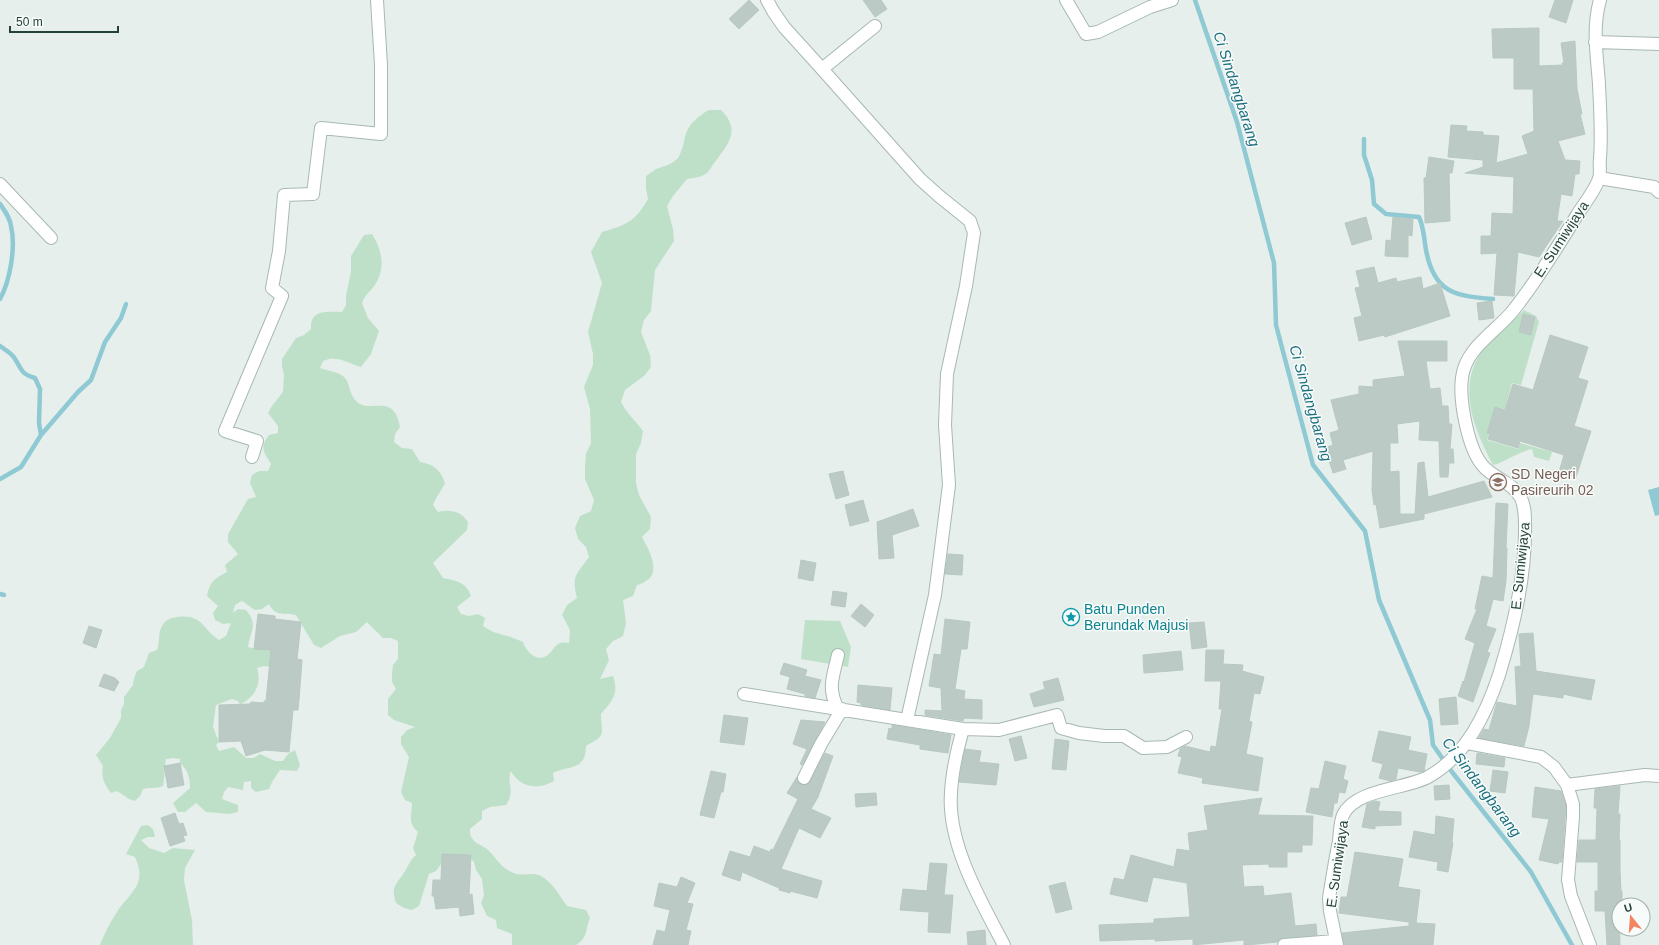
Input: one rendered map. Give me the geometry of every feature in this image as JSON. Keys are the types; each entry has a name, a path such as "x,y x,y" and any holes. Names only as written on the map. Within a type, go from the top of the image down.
{"street":[{"path":"252,457 257,442 225,431 282,296 272,288 279,251 284,195 312,194 321,128 381,134 381,65 377,0"},
{"path":"767,0 784,27 920,179 970,221 974,233 966,286 947,374 945,425 949,485 935,594 907,720"},
{"path":"1066,0 1086,34 1093,34 1150,7 1172,0"},
{"name":"E. Sumiwijaya","path":"1336,943 1330,911 1330,898 1343,815 1353,803 1364,796 1424,779 1444,765 1464,746 1478,724 1496,683 1507,649 1519,599 1525,539 1524,506 1520,495 1485,468 1479,460 1472,444 1462,402 1462,375 1465,364 1475,349 1510,314 1534,282 1570,227 1599,178 1600,114 1596,29 1600,0"},
{"path":"822,69 874,26"},
{"path":"1596,42 1659,44"},
{"path":"1599,178 1654,187 1659,192"},
{"path":"0,184 51,238"},
{"path":"838,655 831,687 835,702 840,709"},
{"path":"744,694 963,729 999,730 1057,716 1061,728 1079,733 1104,736 1124,736 1143,748 1166,747 1186,737"},
{"path":"804,778 840,709"},
{"path":"963,729 950,794 952,817 959,848 967,868 1004,945"},
{"path":"1464,746 1541,757 1554,767 1567,784 1573,804 1568,880 1571,896 1590,945"},
{"path":"1567,784 1645,775 1659,776"},
{"path":"1284,945 1336,943"}],"green space":[{"path":"709,110 721,110 727,117 732,130 731,136 725,149 708,172 695,178 687,179 667,206 673,229 674,241 655,270 651,311 644,320 641,332 650,355 651,367 644,376 625,390 621,402 643,431 641,443 636,454 636,483 639,495 651,517 650,529 642,537 650,553 653,572 651,577 637,585 633,596 623,600 626,623 623,636 613,641 606,649 609,660 600,679 613,676 615,682 615,692 612,701 601,714 602,733 598,739 586,746 583,760 580,763 576,766 553,773 554,781 548,784 542,786 530,786 524,784 515,777 511,771 511,791 506,805 490,807 482,811 482,819 470,829 470,835 473,840 487,849 506,869 517,874 534,874 541,876 552,886 567,906 586,910 590,918 583,940 576,945 512,945 512,934 497,928 496,920 487,916 481,903 484,895 482,879 476,870 474,862 469,857 446,857 436,871 429,874 419,906 412,910 404,908 396,903 394,890 396,884 416,855 413,848 418,832 411,822 412,803 405,800 401,792 409,757 401,744 401,737 407,730 415,727 394,720 388,715 388,699 396,689 392,682 392,674 393,665 398,659 398,641 391,638 383,638 367,622 356,632 340,636 321,648 314,645 296,615 277,613 269,604 262,609 255,610 242,601 235,605 233,613 238,609 246,610 252,620 253,628 248,647 256,649 263,646 277,651 271,667 264,666 257,668 259,680 258,685 250,698 240,704 238,701 232,699 216,705 213,727 219,742 216,745 219,751 234,747 246,758 254,758 260,754 275,761 283,761 288,754 295,750 300,765 297,771 280,770 269,789 256,792 251,788 251,781 244,782 243,790 228,787 224,792 222,799 238,805 238,812 230,814 206,812 196,803 185,812 178,812 173,803 190,788 188,774 180,763 180,759 166,759 163,786 143,789 140,796 135,801 117,791 111,793 102,774 103,766 96,755 110,738 121,718 124,697 133,685 137,671 144,667 149,653 157,650 160,631 163,624 174,617 192,618 201,623 219,640 226,636 231,623 223,624 215,620 213,613 218,606 207,596 211,584 227,572 225,565 238,554 228,542 228,534 248,499 256,497 250,483 252,475 259,471 268,471 271,464 263,447 269,435 278,433 278,426 268,413 283,392 284,374 282,359 296,338 304,335 311,329 311,323 316,315 325,312 342,312 346,305 346,296 351,271 351,256 364,235 372,234 378,246 381,259 382,266 378,279 362,303 368,318 379,331 371,354 361,367 342,360 328,359 323,361 320,368 338,373 344,377 353,397 357,402 369,406 387,407 393,410 397,416 400,427 395,434 394,442 402,448 412,449 420,462 429,464 439,471 445,483 433,505 438,512 451,511 459,513 468,522 467,530 433,563 443,578 453,580 464,585 469,591 471,596 457,607 461,614 469,616 478,614 485,618 483,626 492,631 523,642 527,650 533,656 541,658 545,657 560,643 569,643 570,630 562,615 567,605 577,598 575,590 576,575 589,557 586,547 578,539 575,528 580,516 591,511 594,500 585,479 586,454 591,443 590,409 584,387 593,365 593,354 588,332 602,283 591,252 602,232 624,225 639,213 648,199 646,176 656,169 671,164 678,158 688,128 697,118"},
{"path":"1524,310 1536,316 1539,322 1521,385 1512,383 1505,409 1495,407 1487,433 1489,434 1487,440 1518,449 1520,443 1552,452 1549,461 1534,457 1532,449 1493,465 1481,440 1472,413 1470,386 1472,372 1477,359 1486,346"},
{"path":"805,620 840,621 851,647 848,667 801,659"},
{"path":"148,825 153,829 155,837 148,837 141,840 149,848 164,853 173,848 195,850 185,868 184,880 192,920 193,945 100,945 115,915 134,889 139,879 138,865 135,857 126,854 141,826"}],"water":[{"path":"1659,487 1659,515 1655,516 1648,490"}],"building":[{"path":"749,0 759,10 739,29 729,19"},
{"path":"863,0 881,0 887,9 875,17"},
{"path":"1555,0 1573,0 1566,23 1549,17"},
{"path":"1539,28 1539,66 1563,65 1561,43 1575,41 1577,89 1582,114 1580,114 1585,134 1558,141 1565,160 1580,161 1579,174 1575,174 1572,196 1561,194 1557,221 1563,221 1539,257 1518,252 1514,296 1494,295 1497,253 1481,254 1481,236 1491,236 1492,213 1513,214 1514,177 1465,173 1483,167 1483,160 1448,157 1451,125 1467,126 1466,131 1483,132 1483,135 1499,136 1496,163 1528,154 1522,136 1534,131 1533,89 1514,89 1514,58 1493,58 1492,29"},
{"path":"1429,157 1454,161 1452,173 1449,173 1450,221 1425,223 1424,178 1426,178"},
{"path":"1366,217 1372,239 1352,245 1345,223"},
{"path":"1393,217 1413,219 1412,236 1408,235 1408,257 1385,256 1386,240 1391,241"},
{"path":"1374,267 1378,283 1396,278 1397,282 1421,277 1423,289 1440,283 1450,316 1385,337 1384,335 1359,341 1354,318 1362,316 1355,288 1360,287 1356,271"},
{"path":"1492,301 1494,318 1479,320 1477,303"},
{"path":"1523,314 1535,317 1531,335 1519,332"},
{"path":"1550,335 1588,347 1578,378 1588,381 1574,426 1591,431 1576,477 1559,472 1564,455 1520,441 1518,448 1488,439 1490,434 1487,433 1495,407 1505,410 1513,384 1533,390"},
{"path":"1398,341 1447,341 1447,361 1426,361 1430,389 1440,388 1442,406 1448,406 1449,424 1452,424 1450,449 1453,449 1454,463 1449,463 1448,477 1440,477 1439,441 1419,440 1420,421 1397,424 1398,443 1390,443 1390,472 1399,471 1400,514 1415,514 1418,463 1424,462 1428,497 1484,481 1492,497 1424,514 1424,519 1380,528 1372,490 1373,451 1343,460 1346,469 1333,473 1325,448 1333,445 1330,433 1339,430 1331,400 1359,394 1359,386 1373,387 1373,380 1405,376"},
{"path":"843,471 849,495 836,499 829,474"},
{"path":"863,500 869,521 850,526 845,505"},
{"path":"1496,503 1508,504 1506,581 1503,601 1493,599 1486,626 1496,629 1487,652 1490,653 1473,702 1458,696 1463,681 1464,682 1475,643 1465,639 1477,609 1475,609 1482,576 1493,578"},
{"path":"913,509 919,526 892,535 894,558 879,559 877,522"},
{"path":"948,554 963,555 962,575 945,574"},
{"path":"801,560 816,563 813,581 798,578"},
{"path":"833,591 847,593 845,607 831,605"},
{"path":"861,604 874,615 865,627 851,616"},
{"path":"258,614 275,616 275,619 301,622 297,659 302,660 299,700 298,710 293,710 289,752 265,750 246,756 241,741 219,742 219,705 250,704 251,702 264,703 264,701 266,701 271,650 254,649"},
{"path":"945,619 970,622 967,649 961,649 955,689 965,691 964,699 982,700 982,719 964,718 963,721 925,715 925,710 942,711 941,688 929,686 934,654 941,655"},
{"path":"1204,622 1207,647 1192,649 1189,623"},
{"path":"89,626 102,630 96,648 83,643"},
{"path":"1533,633 1536,671 1595,680 1591,700 1563,694 1563,698 1533,694 1529,726 1524,746 1479,738 1484,729 1489,730 1497,702 1517,706 1515,667 1521,666 1519,634"},
{"path":"1206,650 1224,650 1223,664 1243,665 1242,671 1264,677 1260,694 1254,693 1249,721 1252,722 1246,754 1263,758 1258,791 1202,783 1203,778 1178,773 1182,757 1178,756 1180,749 1185,746 1210,752 1211,746 1216,747 1222,709 1219,709 1221,681 1205,681"},
{"path":"1181,651 1183,670 1144,673 1143,655"},
{"path":"784,663 807,670 805,676 821,680 815,698 787,689 790,677 780,674"},
{"path":"104,674 115,678 119,682 114,691 99,686"},
{"path":"1058,678 1064,700 1034,707 1030,694 1045,689 1043,682"},
{"path":"858,685 892,688 890,710 861,705 861,703 857,702"},
{"path":"1456,697 1458,724 1441,725 1439,699"},
{"path":"724,715 748,718 744,745 720,742"},
{"path":"801,720 825,722 802,765 800,764 807,749 793,744"},
{"path":"892,725 951,735 948,753 920,749 920,745 887,739 889,728 892,729"},
{"path":"1379,731 1411,737 1408,750 1427,754 1424,771 1420,772 1398,768 1396,779 1390,781 1379,778 1383,764 1372,761"},
{"path":"1021,736 1027,758 1015,761 1009,739"},
{"path":"1055,739 1069,741 1066,770 1052,769"},
{"path":"965,749 981,751 979,762 999,764 996,785 959,782"},
{"path":"825,753 833,756 818,797 811,809 831,818 820,838 799,828 781,869 822,881 817,898 790,891 790,893 779,890 779,888 742,872 740,881 722,875 730,851 750,857 754,846 770,852 771,849 773,850 798,799 787,793 797,777 800,784 808,784"},
{"path":"1477,753 1505,758 1504,767 1476,764"},
{"path":"1325,761 1346,766 1343,779 1348,781 1345,793 1339,792 1337,803 1334,803 1332,817 1306,812 1311,788 1319,789"},
{"path":"180,763 184,785 168,788 164,766"},
{"path":"1493,770 1508,772 1505,793 1490,791"},
{"path":"711,771 726,774 723,792 721,792 714,818 700,815"},
{"path":"1449,785 1450,799 1435,800 1434,786"},
{"path":"1620,786 1618,814 1620,814 1619,840 1622,897 1611,897 1611,937 1620,937 1620,945 1607,945 1605,911 1595,911 1595,891 1598,891 1598,862 1577,862 1579,840 1596,840 1597,808 1594,808 1595,789"},
{"path":"1535,787 1561,791 1566,805 1562,862 1559,862 1558,864 1539,860 1549,819 1532,817"},
{"path":"876,793 877,805 856,807 855,794"},
{"path":"1262,798 1258,815 1313,816 1312,845 1302,845 1302,852 1287,852 1287,867 1269,867 1269,864 1242,865 1244,887 1263,886 1264,896 1291,893 1295,926 1316,924 1317,935 1283,938 1277,942 1247,945 1244,945 1244,940 1193,945 1193,939 1100,941 1099,925 1154,923 1154,919 1190,917 1187,883 1153,877 1147,902 1110,894 1114,878 1124,880 1131,855 1174,867 1177,849 1190,851 1188,833 1208,830 1204,806"},
{"path":"1375,801 1380,802 1378,811 1401,812 1401,825 1375,826 1375,829 1362,827 1367,804"},
{"path":"175,813 179,824 183,823 187,835 183,836 185,841 170,846 161,818"},
{"path":"1436,816 1454,819 1453,843 1448,872 1437,870 1438,862 1409,857 1414,831 1435,835"},
{"path":"1355,852 1403,859 1398,887 1420,890 1416,923 1435,924 1433,945 1344,945 1342,933 1409,926 1409,922 1339,913 1341,897 1347,897"},
{"path":"442,854 471,855 469,895 472,894 474,914 460,916 459,907 436,909 434,896 432,896 433,880 441,880"},
{"path":"930,863 947,864 944,895 953,895 950,933 928,932 929,912 900,910 903,889 927,891"},
{"path":"681,877 695,883 687,903 693,904 686,930 691,931 688,945 653,945 657,930 665,932 670,910 654,906 659,883 677,887"},
{"path":"1065,882 1072,909 1056,913 1049,886"},
{"path":"985,930 986,945 968,945 967,932"}],"waterway":[{"name":"Ci Sindangbarang","path":"1195,0 1237,122 1274,263 1276,325 1313,465 1365,531 1379,600 1430,720 1433,745 1452,772 1531,872 1572,945"},
{"path":"1364,139 1364,155 1372,180 1374,204 1386,214 1419,217 1423,229 1426,250 1434,275 1448,290 1457,294 1493,299"},
{"path":"0,204 10,220 13,244 7,283 0,299"},
{"path":"0,479 21,467 41,435 78,392 91,380 105,342 121,318 126,304"},
{"path":"0,346 14,357 24,373 35,378 40,389 39,423 41,435"},
{"path":"0,594 4,595"}],"place":[{"name":"SD Negeri Pasireurih 02","path":"1498,482"},
{"name":"Batu Punden Berundak Majusi","path":"1071,617"}]}
